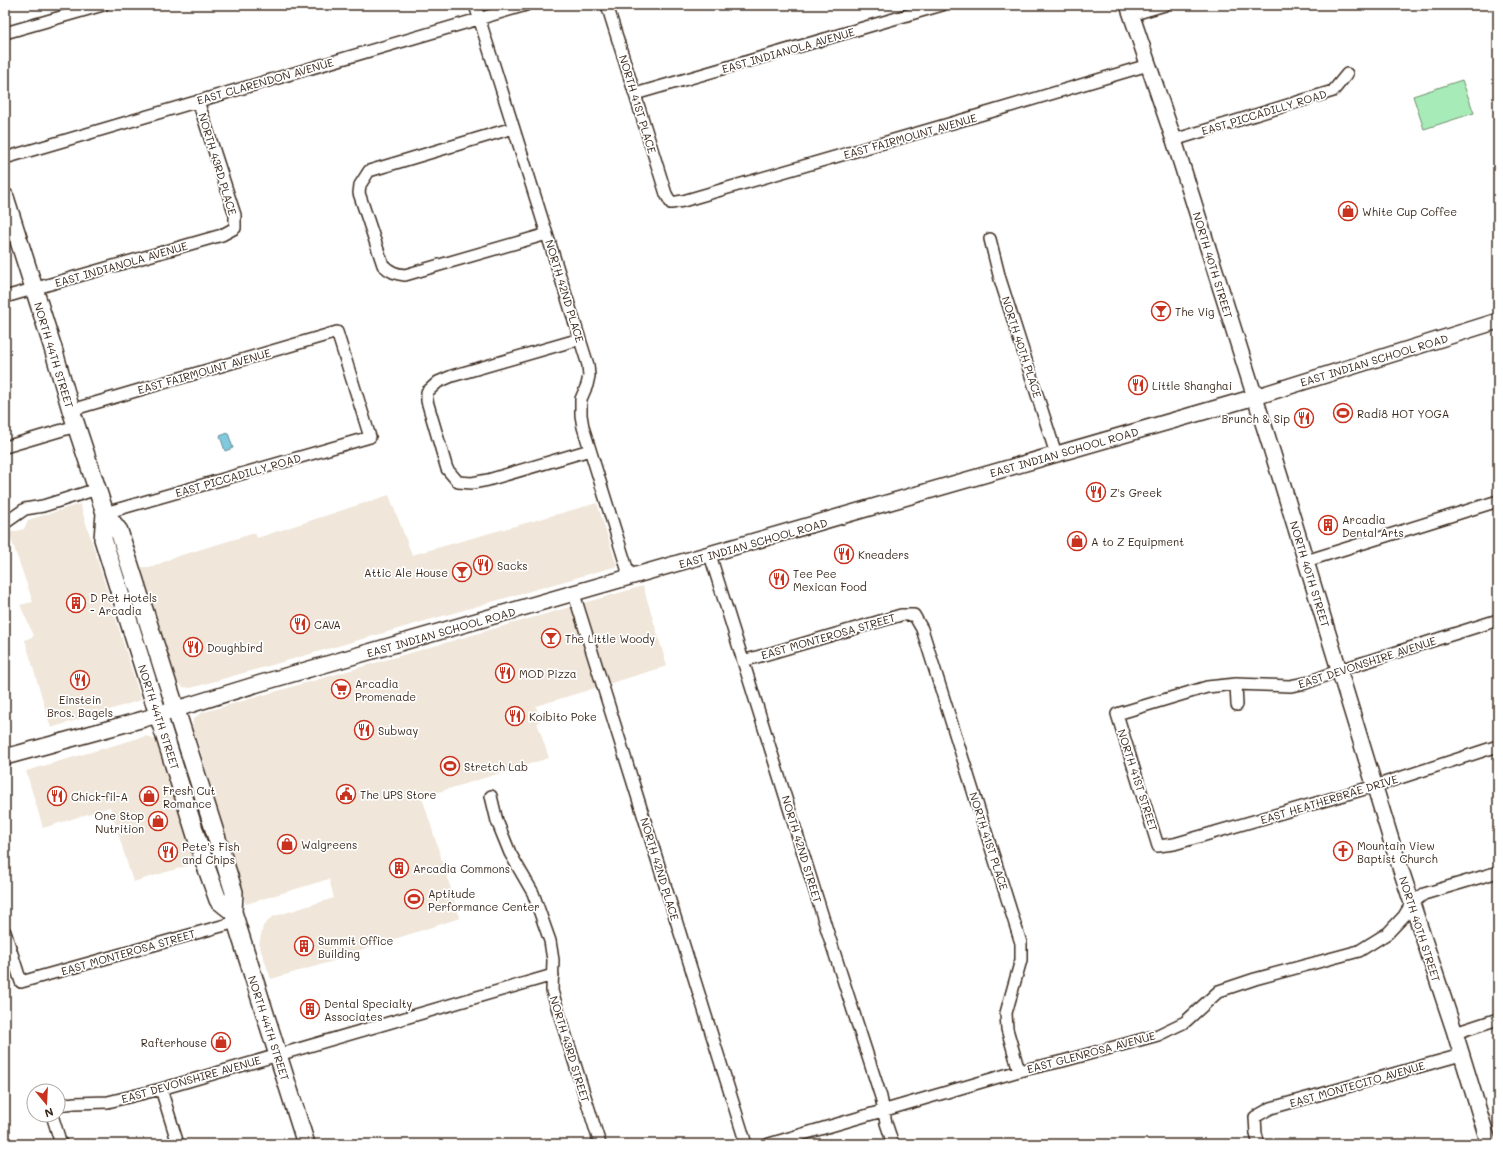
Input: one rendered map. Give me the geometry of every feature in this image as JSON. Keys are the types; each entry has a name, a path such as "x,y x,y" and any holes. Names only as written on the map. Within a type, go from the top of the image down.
{"main road":[{"name":"NORTH 40TH STREET","path":"1130,10 1174,140 1488,1144"},
{"name":"NORTH 44TH STREET","path":"5,197 73,418 105,513 119,531 176,709 234,892 234,917 306,1144"},
{"name":"EAST INDIAN SCHOOL ROAD","path":"5,757 158,715 261,683 1255,397 1498,321"},
{"name":"NORTH 44TH STREET","path":"105,513 103,539 203,858 218,900 234,917"}],"street":[{"path":"5,33 103,5"},
{"name":"NORTH 42ND PLACE","path":"475,5 478,19 514,128 588,365 589,376 581,399 581,415 590,450 630,578"},
{"name":"EAST CLARENDON AVENUE","path":"5,158 526,5"},
{"name":"NORTH 41ST PLACE","path":"607,5 634,94 670,203"},
{"name":"EAST INDIANOLA AVENUE","path":"634,94 942,5"},
{"path":"1130,10 1165,5"},
{"name":"EAST FAIRMOUNT AVENUE","path":"670,203 818,162 1148,65"},
{"name":"EAST PICCADILLY ROAD","path":"1174,140 1333,91 1347,74"},
{"name":"NORTH 43RD PLACE","path":"198,101 235,215 235,228"},
{"path":"514,128 369,171 360,185 359,193 362,204 383,265 394,274 405,275 547,234"},
{"name":"EAST INDIANOLA AVENUE","path":"5,297 222,235 235,228"},
{"name":"NORTH 40TH PLACE","path":"990,239 1000,279 1056,454"},
{"name":"EAST FAIRMOUNT AVENUE","path":"5,447 73,418 337,332 370,437"},
{"path":"580,339 452,376 438,382 427,392 427,401 447,469 458,482 472,484 590,450"},
{"name":"EAST PICCADILLY ROAD","path":"105,513 370,437"},
{"path":"5,523 25,509 43,506 97,489"},
{"path":"1306,561 1498,501"},
{"name":"NORTH 42ND STREET","path":"710,555 879,1090 893,1144"},
{"name":"NORTH 42ND PLACE","path":"574,594 746,1144"},
{"name":"NORTH 41ST PLACE","path":"914,614 922,629 1021,943 1021,960 1006,1013 1007,1029 1019,1072"},
{"name":"EAST MONTEROSA STREET","path":"743,661 901,615 914,614"},
{"name":"EAST DEVONSHIRE AVENUE","path":"1117,714 1207,687 1236,684 1290,686 1306,683 1340,670 1498,620"},
{"path":"1236,684 1236,705"},
{"name":"NORTH 41ST STREET","path":"1117,714 1158,846"},
{"name":"EAST HEATHERBRAE DRIVE","path":"1158,846 1174,844 1375,786 1498,746"},
{"name":"NORTH 43RD STREET","path":"491,796 497,821 510,853 533,893 548,934 554,960 552,991 600,1144"},
{"name":"EAST GLENROSA AVENUE","path":"769,1144 1019,1072 1158,1035 1185,1022 1219,991 1255,979 1359,951 1388,933 1404,916 1412,903 1424,894 1498,872"},
{"name":"EAST MONTEROSA STREET","path":"5,932 21,982 234,917"},
{"name":"EAST DEVONSHIRE AVENUE","path":"66,1104 74,1102 108,1102 161,1089 553,975"},
{"path":"1454,1033 1498,1019"},
{"name":"EAST MONTECITO AVENUE","path":"1259,1144 1256,1134 1255,1117 1271,1108 1461,1055"},
{"path":"161,1089 178,1144"},
{"path":"54,1123 61,1144"}],"shaded area":[{"path":"389,495 412,555 597,503 617,566 191,688 183,687 177,681 141,567 153,567 172,558 255,533 257,538"},
{"path":"80,504 141,700 51,728 25,640 34,636 20,605 33,602 9,533 24,529 28,520"},
{"path":"643,586 667,666 536,706 540,721 537,722 549,758 422,797 460,918 351,953 351,956 271,979 259,945 263,926 272,917 334,898 329,879 246,904 198,742 192,730 193,719 201,713"},
{"path":"146,736 158,741 197,863 133,882 110,807 43,828 26,771"}],"green space":[{"path":"1462,80 1474,113 1424,129 1413,96"}],"water":[{"path":"228,433 233,448 225,451 220,436"}],"place":[{"name":"White Cup Coffee","path":"1348,211"},
{"name":"The Vig","path":"1161,311"},
{"name":"Little Shanghai","path":"1138,385"},
{"name":"Radi8 HOT YOGA","path":"1343,413"},
{"name":"Brunch & Sip","path":"1304,418"},
{"name":"Z's Greek","path":"1096,492"},
{"name":"Arcadia Dental Arts","path":"1328,525"},
{"name":"A to Z Equipment","path":"1077,541"},
{"name":"Kneaders","path":"844,554"},
{"name":"Sacks","path":"483,565"},
{"name":"Attic Ale House","path":"462,572"},
{"name":"Tee Pee Mexican Food","path":"779,579"},
{"name":"D Pet Hotels - Arcadia","path":"76,603"},
{"name":"CAVA","path":"300,624"},
{"name":"The Little Woody","path":"551,638"},
{"name":"Doughbird","path":"193,647"},
{"name":"MOD Pizza","path":"505,673"},
{"name":"Einstein Bros. Bagels","path":"80,680"},
{"name":"Arcadia Promenade","path":"341,689"},
{"name":"Koibito Poke","path":"515,716"},
{"name":"Subway","path":"364,730"},
{"name":"Stretch Lab","path":"450,766"},
{"name":"The UPS Store","path":"346,794"},
{"name":"Chick-fil-A","path":"57,796"},
{"name":"Fresh Cut Romance","path":"149,796"},
{"name":"One Stop Nutrition","path":"158,821"},
{"name":"Walgreens","path":"287,844"},
{"name":"Mountain View Baptist Church","path":"1343,851"},
{"name":"Pete's Fish and Chips","path":"168,852"},
{"name":"Arcadia Commons","path":"399,868"},
{"name":"Aptitude Performance Center","path":"414,899"},
{"name":"Summit Office Building","path":"304,946"},
{"name":"Dental Specialty Associates","path":"310,1009"},
{"name":"Rafterhouse","path":"221,1042"}]}
